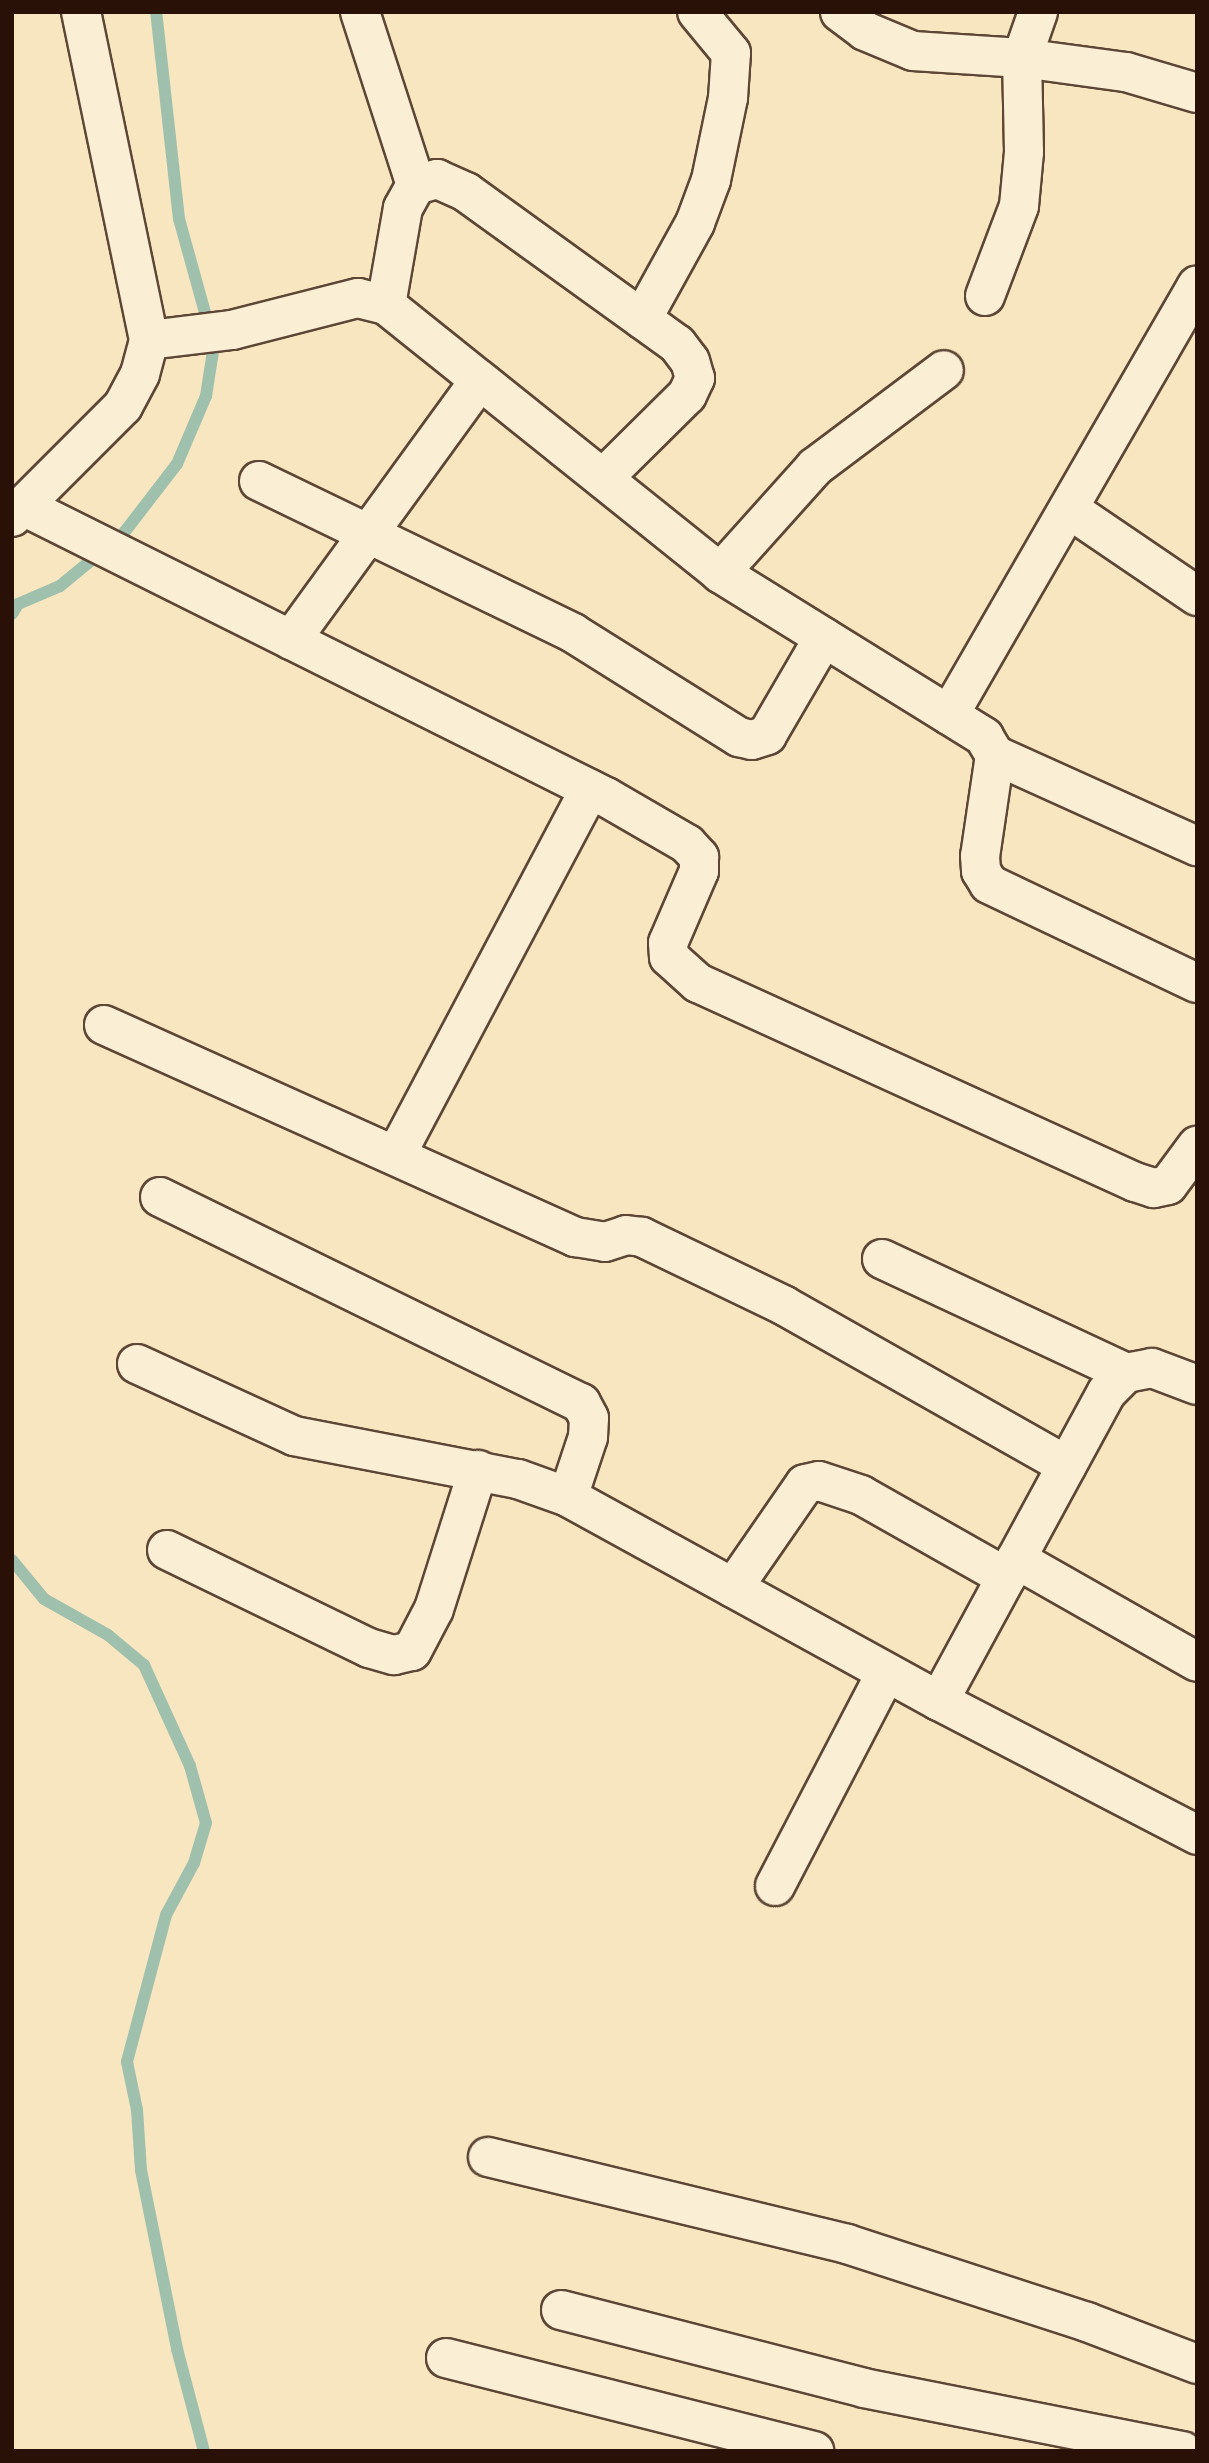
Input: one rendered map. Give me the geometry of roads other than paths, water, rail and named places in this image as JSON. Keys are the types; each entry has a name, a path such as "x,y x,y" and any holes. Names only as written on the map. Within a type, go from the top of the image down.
{"street":[{"path":"81,12 163,340"},
{"path":"360,12 416,185"},
{"path":"642,319 695,223 711,180 728,98 731,53 697,12"},
{"path":"840,12 865,30 913,51 1022,58 1126,72 1197,93"},
{"path":"985,296 1019,206 1024,152 1022,58 1038,12"},
{"path":"386,305 403,208 416,185 437,179 466,192 677,344 690,361 695,378 687,395 603,478"},
{"path":"948,715 1197,285"},
{"path":"1197,846 995,755 984,737 720,573 386,305 358,298 232,330 163,340 123,406 18,511 80,534 590,789 687,844 699,857 699,871 668,943 669,957 698,983 1135,1182 1154,1188 1168,1185 1197,1146"},
{"path":"720,573 815,467 944,370"},
{"path":"291,640 479,380"},
{"path":"260,481 573,633 694,710 752,740 767,735 779,721 824,637"},
{"path":"1069,509 1197,596"},
{"path":"995,755 980,856 981,871 989,884 1197,984"},
{"path":"396,1155 590,789"},
{"path":"104,1025 575,1237 605,1242 626,1236 642,1237 783,1305 1067,1466"},
{"path":"160,1197 581,1404 589,1418 588,1437 568,1497"},
{"path":"882,1259 1126,1373"},
{"path":"137,1364 294,1436 478,1470 568,1497 886,1673 1197,1835"},
{"path":"939,1701 1107,1392 1126,1373 1152,1368 1197,1385"},
{"path":"167,1550 369,1648 394,1655 412,1651 434,1609 478,1470"},
{"path":"733,1588 805,1484 819,1481 862,1494 1197,1661"},
{"path":"775,1886 886,1673"},
{"path":"488,2157 846,2244 1087,2322 1197,2364"},
{"path":"561,2310 864,2388 1183,2451"},
{"path":"446,2358 814,2451"}],"waterway":[{"path":"12,614 18,604 60,586 123,534 177,464 206,396 214,345 179,219 156,12"},
{"path":"12,1560 44,1599 108,1635 144,1665 190,1766 206,1823 194,1863 166,1915 127,2062 137,2110 141,2170 177,2349 204,2451"}]}
